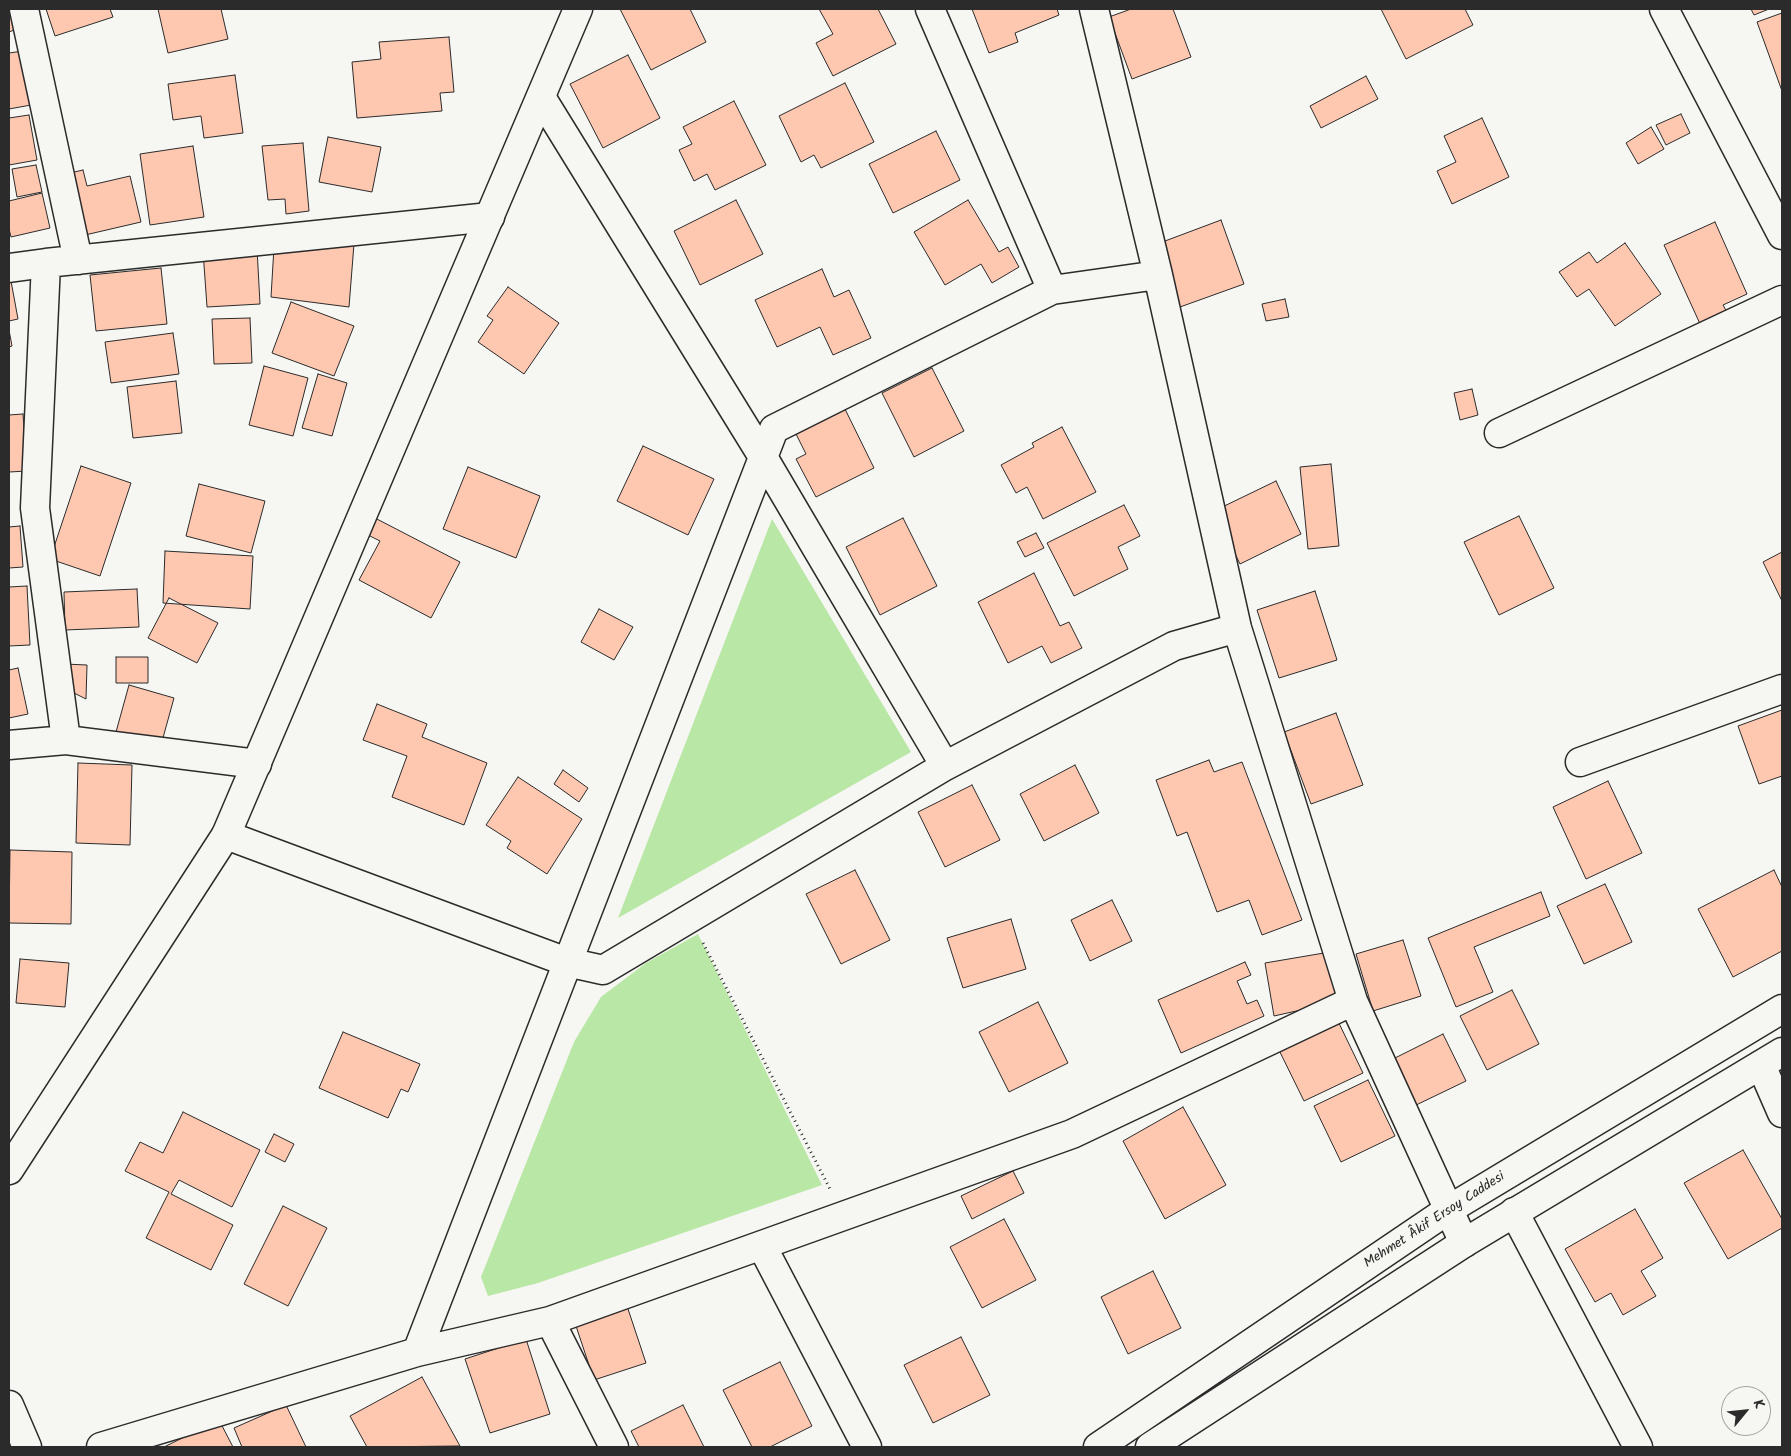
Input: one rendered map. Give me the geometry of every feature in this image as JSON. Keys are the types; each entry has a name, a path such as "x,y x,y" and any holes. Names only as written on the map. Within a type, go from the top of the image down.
{"street":[{"path":"24,9 78,260"},
{"path":"9,1170 226,835 578,9"},
{"path":"930,9 1052,290"},
{"path":"1094,9 1158,275 1237,628 1353,1002 1464,1243"},
{"path":"1664,9 1782,235"},
{"path":"541,97 763,457 945,766"},
{"path":"9,268 490,217"},
{"path":"46,263 35,508 66,740"},
{"path":"417,1352 774,429 1052,290 1158,275"},
{"path":"1499,433 1782,300"},
{"path":"226,835 567,962 603,970 945,766 1174,646 1237,628"},
{"path":"1580,762 1782,689"},
{"path":"9,745 66,740 257,764"},
{"path":"101,1447 417,1352 550,1321 762,1246 1072,1134 1353,1002"},
{"name":"Mehmet Âkif Ersoy Caddesi","path":"1098,1447 1448,1210 1782,1009"},
{"path":"1150,1447 1464,1243 1771,1058 1782,1113"},
{"path":"1514,1212 1638,1447"},
{"path":"762,1246 867,1447"},
{"path":"550,1321 614,1447"},
{"path":"9,1405 27,1447"}],"path":[{"path":"690,918 844,1215"}],"green space":[{"path":"772,519 911,752 618,918"},
{"path":"698,934 822,1185 538,1283 488,1296 481,1277 574,1042 601,997 646,963"}],"building":[{"path":"9,9 15,9 22,27 9,32"},
{"path":"46,9 110,9 113,17 55,36"},
{"path":"158,9 221,9 228,39 168,53"},
{"path":"620,9 690,9 706,42 651,70"},
{"path":"819,9 878,9 896,44 833,76 816,43 833,34"},
{"path":"972,9 1057,9 1059,15 1015,33 1018,42 989,53"},
{"path":"1131,9 1173,9 1191,57 1132,79 1109,17"},
{"path":"1381,9 1465,9 1473,25 1406,59"},
{"path":"1751,9 1769,9 1754,15"},
{"path":"1782,13 1782,91 1757,22"},
{"path":"449,37 454,92 440,93 442,111 357,118 352,62 381,59 379,42"},
{"path":"23,51 31,105 9,109 9,53"},
{"path":"628,55 660,118 603,148 570,84"},
{"path":"235,75 243,133 204,138 201,116 173,120 168,84"},
{"path":"1366,76 1378,99 1321,128 1310,106"},
{"path":"845,83 874,142 821,168 814,155 801,162 779,116"},
{"path":"734,101 766,165 715,190 707,174 694,181 679,150 692,144 683,127"},
{"path":"1681,114 1690,133 1666,145 1656,125"},
{"path":"29,115 37,160 9,165 9,118"},
{"path":"1482,118 1509,177 1452,204 1437,171 1456,162 1444,136"},
{"path":"1651,127 1664,149 1638,164 1626,143"},
{"path":"936,131 960,180 893,213 869,164"},
{"path":"328,137 381,147 372,192 319,182"},
{"path":"303,143 309,211 286,214 285,199 268,200 262,146"},
{"path":"193,146 204,217 150,225 140,154"},
{"path":"36,165 42,192 17,197 12,169"},
{"path":"83,170 87,186 130,176 141,222 85,235 70,173"},
{"path":"42,193 50,228 11,237 9,229 9,201"},
{"path":"736,200 763,254 700,285 674,231"},
{"path":"968,200 999,252 1008,247 1019,267 992,283 981,264 945,285 914,232"},
{"path":"1221,220 1244,284 1180,307 1157,244"},
{"path":"1715,222 1747,294 1723,305 1728,314 1701,326 1664,245"},
{"path":"1625,243 1661,294 1615,326 1589,289 1577,297 1559,272 1589,252 1597,263"},
{"path":"354,244 349,307 271,297 274,247"},
{"path":"257,248 260,304 207,307 203,251"},
{"path":"161,268 167,324 96,331 90,275"},
{"path":"822,269 834,297 849,290 871,338 833,355 820,327 777,347 755,300"},
{"path":"11,281 18,319 9,321 9,282"},
{"path":"508,287 559,323 524,374 478,342 493,320 487,316"},
{"path":"1285,299 1289,317 1266,321 1262,304"},
{"path":"291,302 354,326 334,376 272,353"},
{"path":"250,318 252,363 214,364 212,319"},
{"path":"9,330 12,346 9,347"},
{"path":"173,333 179,374 111,383 105,342"},
{"path":"264,366 308,378 293,436 249,425"},
{"path":"932,368 964,431 914,457 882,393"},
{"path":"318,374 347,383 332,436 302,428"},
{"path":"176,381 182,433 133,438 127,387"},
{"path":"1472,389 1478,415 1460,420 1454,393"},
{"path":"844,407 874,468 816,497 796,459 806,454 795,432"},
{"path":"23,414 27,471 9,472 9,415"},
{"path":"1062,427 1096,492 1043,519 1027,487 1016,493 1001,465 1034,447 1032,443"},
{"path":"643,446 714,479 688,535 617,501"},
{"path":"1331,464 1339,546 1308,549 1300,467"},
{"path":"81,466 131,483 100,576 50,559"},
{"path":"468,467 540,496 516,558 443,529"},
{"path":"1276,481 1301,534 1240,564 1214,511"},
{"path":"199,484 265,501 251,553 186,536"},
{"path":"1124,505 1140,536 1118,547 1128,569 1074,596 1047,543"},
{"path":"1519,516 1554,588 1499,615 1464,542"},
{"path":"373,517 460,562 431,618 359,580 380,541 364,533"},
{"path":"903,518 937,586 880,615 846,547"},
{"path":"20,526 23,567 9,568 9,527"},
{"path":"1036,533 1044,548 1025,557 1017,542"},
{"path":"165,551 253,556 250,609 163,603"},
{"path":"1782,552 1782,601 1763,562"},
{"path":"1034,573 1060,626 1069,622 1082,648 1051,663 1042,646 1008,663 978,602"},
{"path":"27,586 30,645 9,646 9,587"},
{"path":"137,589 139,627 65,630 64,592"},
{"path":"1315,591 1337,660 1279,678 1257,610"},
{"path":"169,598 218,623 197,663 148,638"},
{"path":"599,609 633,627 614,660 581,642"},
{"path":"116,657 148,657 148,683 116,683"},
{"path":"64,664 87,665 86,699 68,690"},
{"path":"18,668 28,714 9,718 9,670"},
{"path":"129,685 174,698 161,745 116,732"},
{"path":"377,704 427,724 422,737 487,763 464,825 392,797 407,756 363,740"},
{"path":"1782,710 1782,776 1759,784 1738,726"},
{"path":"1336,713 1363,785 1311,804 1284,732"},
{"path":"1209,760 1214,772 1242,762 1302,920 1262,935 1249,900 1217,912 1187,832 1177,836 1156,780"},
{"path":"78,763 132,765 130,845 76,843"},
{"path":"1075,765 1099,813 1044,841 1020,794"},
{"path":"563,770 588,788 579,802 554,784"},
{"path":"518,777 582,819 547,874 507,848 511,841 486,825"},
{"path":"1608,781 1642,853 1586,879 1553,807"},
{"path":"972,785 1000,840 945,867 918,812"},
{"path":"10,850 72,852 71,924 9,923"},
{"path":"855,870 890,940 841,964 806,894"},
{"path":"1774,870 1782,887 1782,951 1733,977 1698,909"},
{"path":"1605,884 1632,942 1584,964 1557,906"},
{"path":"1541,892 1550,916 1474,947 1493,992 1456,1007 1428,938"},
{"path":"1112,900 1132,941 1090,961 1071,920"},
{"path":"1011,919 1026,969 963,988 947,938"},
{"path":"1403,940 1421,996 1373,1011 1356,954"},
{"path":"1330,952 1341,1001 1274,1016 1265,963"},
{"path":"20,959 69,963 65,1007 16,1003"},
{"path":"1245,962 1251,975 1237,981 1247,1004 1257,1000 1264,1016 1181,1053 1158,1000"},
{"path":"1512,990 1539,1044 1487,1070 1460,1016"},
{"path":"1038,1002 1068,1063 1009,1092 979,1032"},
{"path":"1335,1015 1363,1073 1304,1101 1276,1044"},
{"path":"343,1032 420,1064 408,1092 401,1089 388,1118 319,1088"},
{"path":"1443,1034 1466,1081 1412,1107 1389,1061"},
{"path":"1368,1080 1395,1136 1341,1162 1314,1106"},
{"path":"1183,1107 1226,1185 1165,1219 1123,1141"},
{"path":"183,1112 260,1150 232,1207 179,1180 171,1194 233,1225 211,1270 146,1238 169,1192 125,1171 140,1142 163,1153"},
{"path":"274,1134 294,1144 285,1162 265,1152"},
{"path":"1743,1150 1782,1219 1782,1228 1728,1259 1684,1183"},
{"path":"1013,1171 1024,1193 972,1219 961,1196"},
{"path":"283,1206 327,1228 288,1306 244,1284"},
{"path":"1635,1209 1663,1258 1641,1271 1656,1296 1623,1315 1611,1293 1595,1302 1565,1249"},
{"path":"1004,1219 1036,1280 982,1308 950,1247"},
{"path":"1153,1271 1181,1328 1128,1354 1101,1297"},
{"path":"626,1303 646,1363 594,1380 574,1320"},
{"path":"961,1337 990,1395 933,1423 904,1365"},
{"path":"526,1339 550,1414 490,1433 465,1359"},
{"path":"780,1362 812,1426 770,1447 752,1447 723,1390"},
{"path":"422,1377 460,1446 367,1447 350,1416"},
{"path":"286,1405 306,1447 242,1447 234,1428"},
{"path":"683,1405 704,1447 639,1447 631,1431"},
{"path":"219,1420 233,1447 164,1447"}]}
